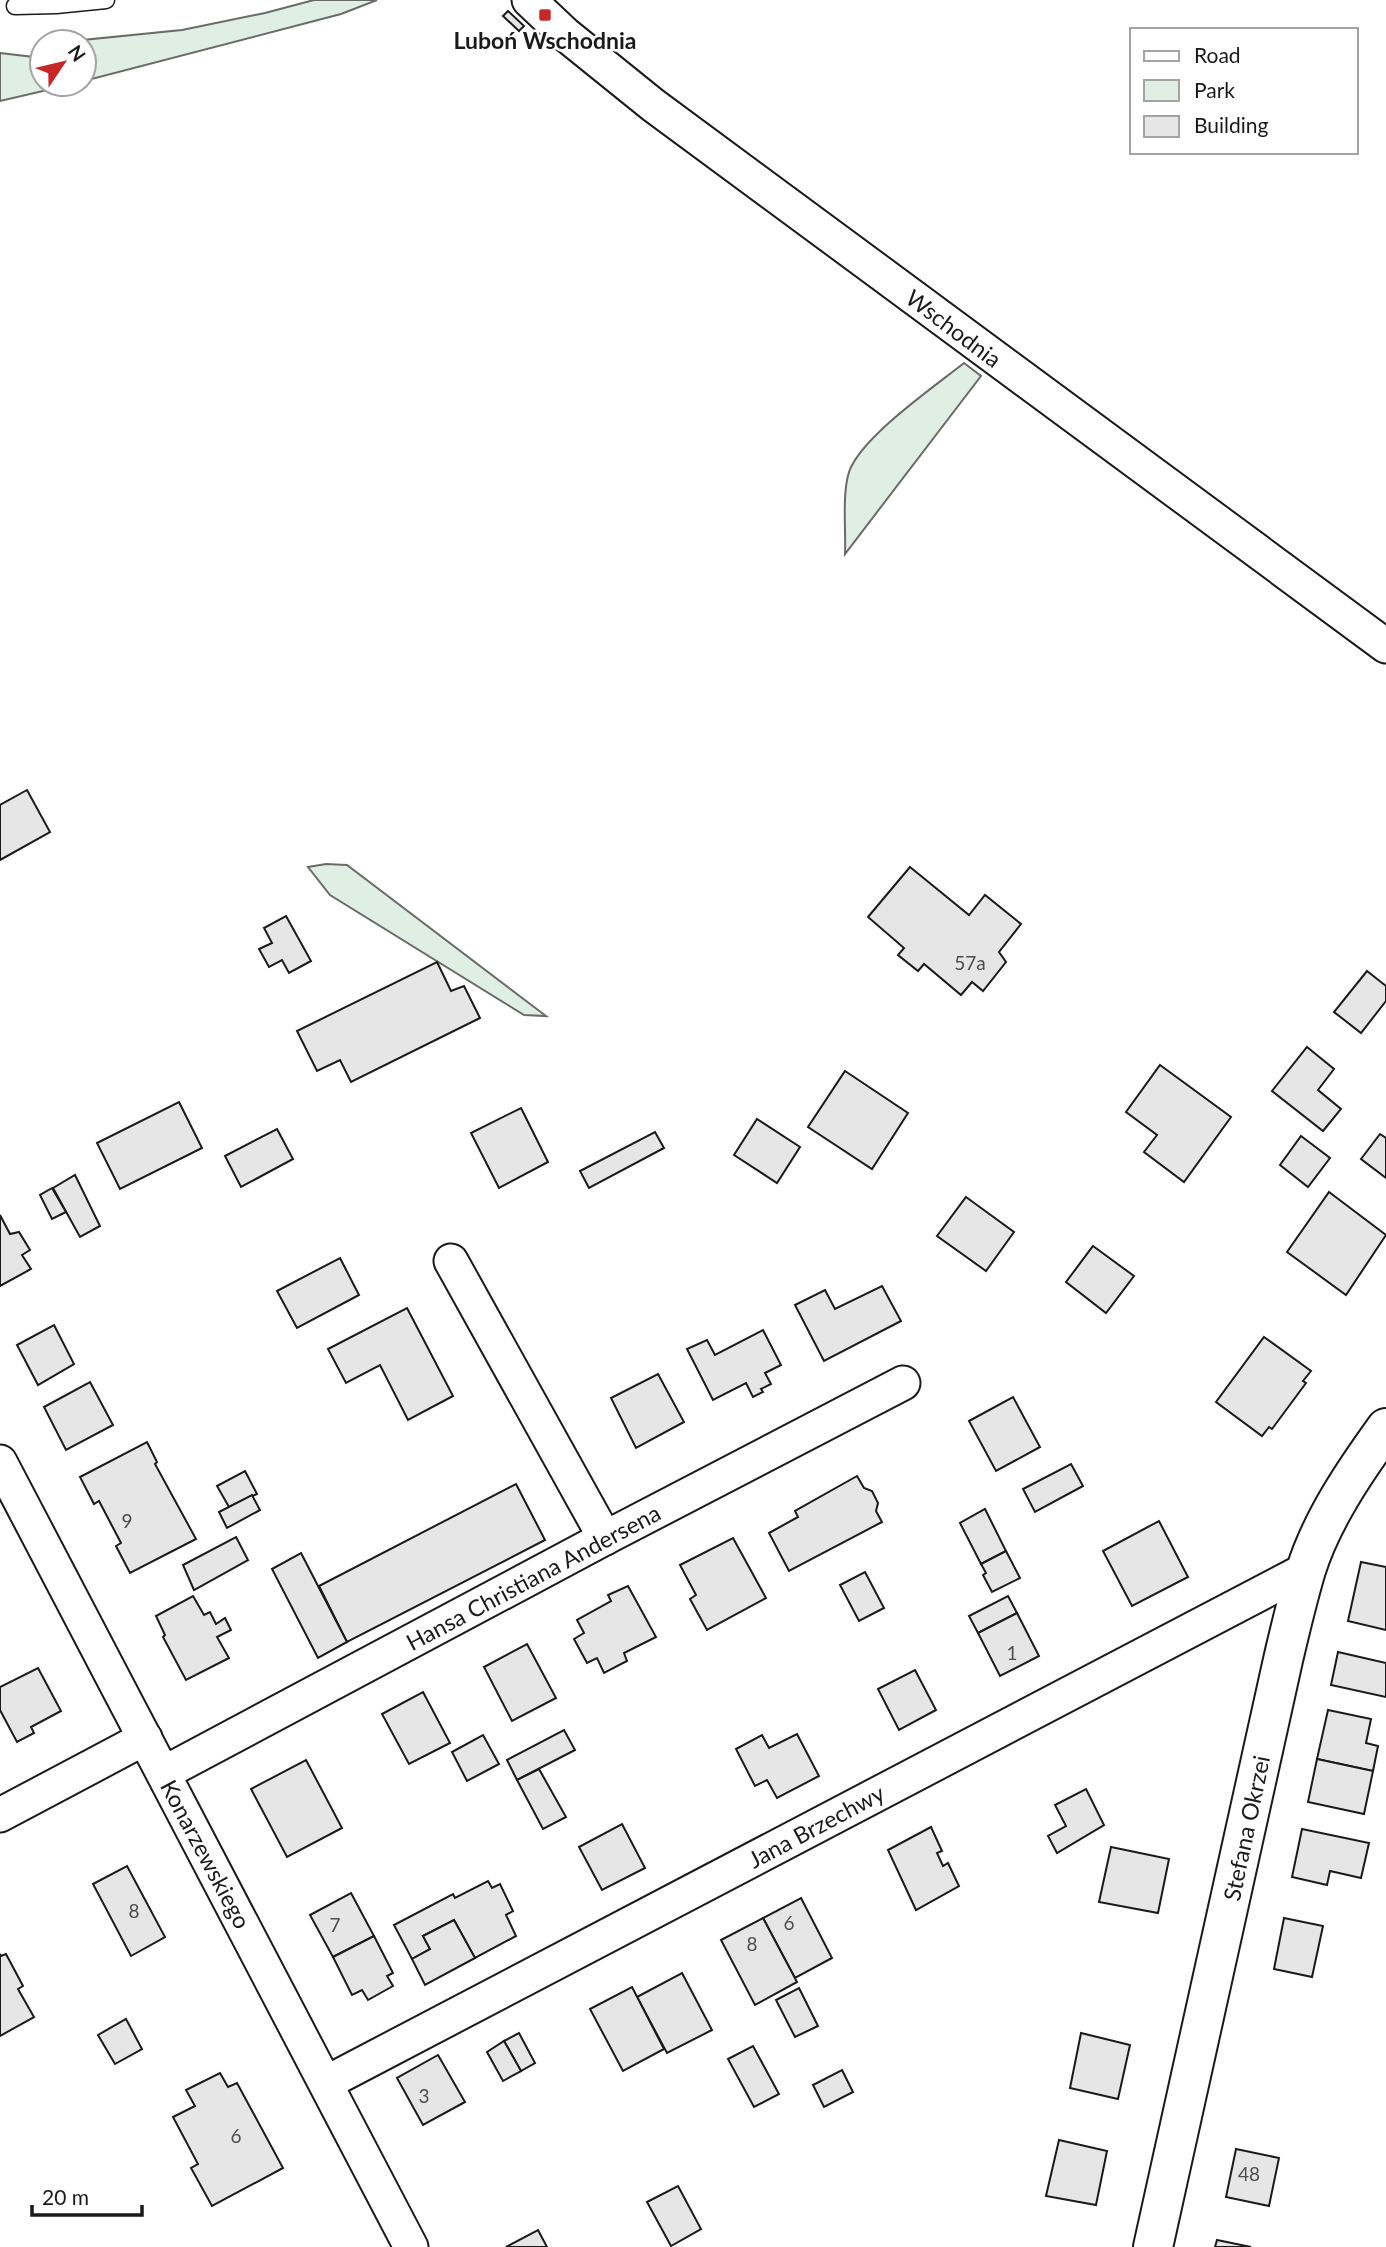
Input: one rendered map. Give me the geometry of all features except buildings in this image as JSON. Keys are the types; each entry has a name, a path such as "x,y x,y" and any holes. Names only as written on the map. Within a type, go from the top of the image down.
{"street":[{"name":"Wschodnia","path":"529,0 565,34 653,105 1386,646"},
{"path":"451,1261 605,1538"},
{"name":"Hansa Christiana Andersena","path":"164,1773 903,1383"},
{"name":"Stefana Okrzei","path":"1153,2247 1283,1660 1307,1569 1317,1542 1344,1493 1386,1428"},
{"name":"Konarzewskiego","path":"0,1462 411,2247"},
{"name":"Jana Brzechwy","path":"326,2083 1307,1569"},
{"path":"0,1815 145,1738"}],"lane":[{"path":"15,6 106,0"}],"green space":[{"path":"314,0 377,0 341,14 98,77 98,38 182,30"},
{"path":"0,53 28,56 28,94 0,101"},
{"path":"964,363 981,376 845,554 846,491 849,472 856,458 900,413"},
{"path":"347,865 546,1016 524,1015 330,895 308,867"}],"place":[{"name":"Luboń Wschodnia","path":"545,15"}]}
